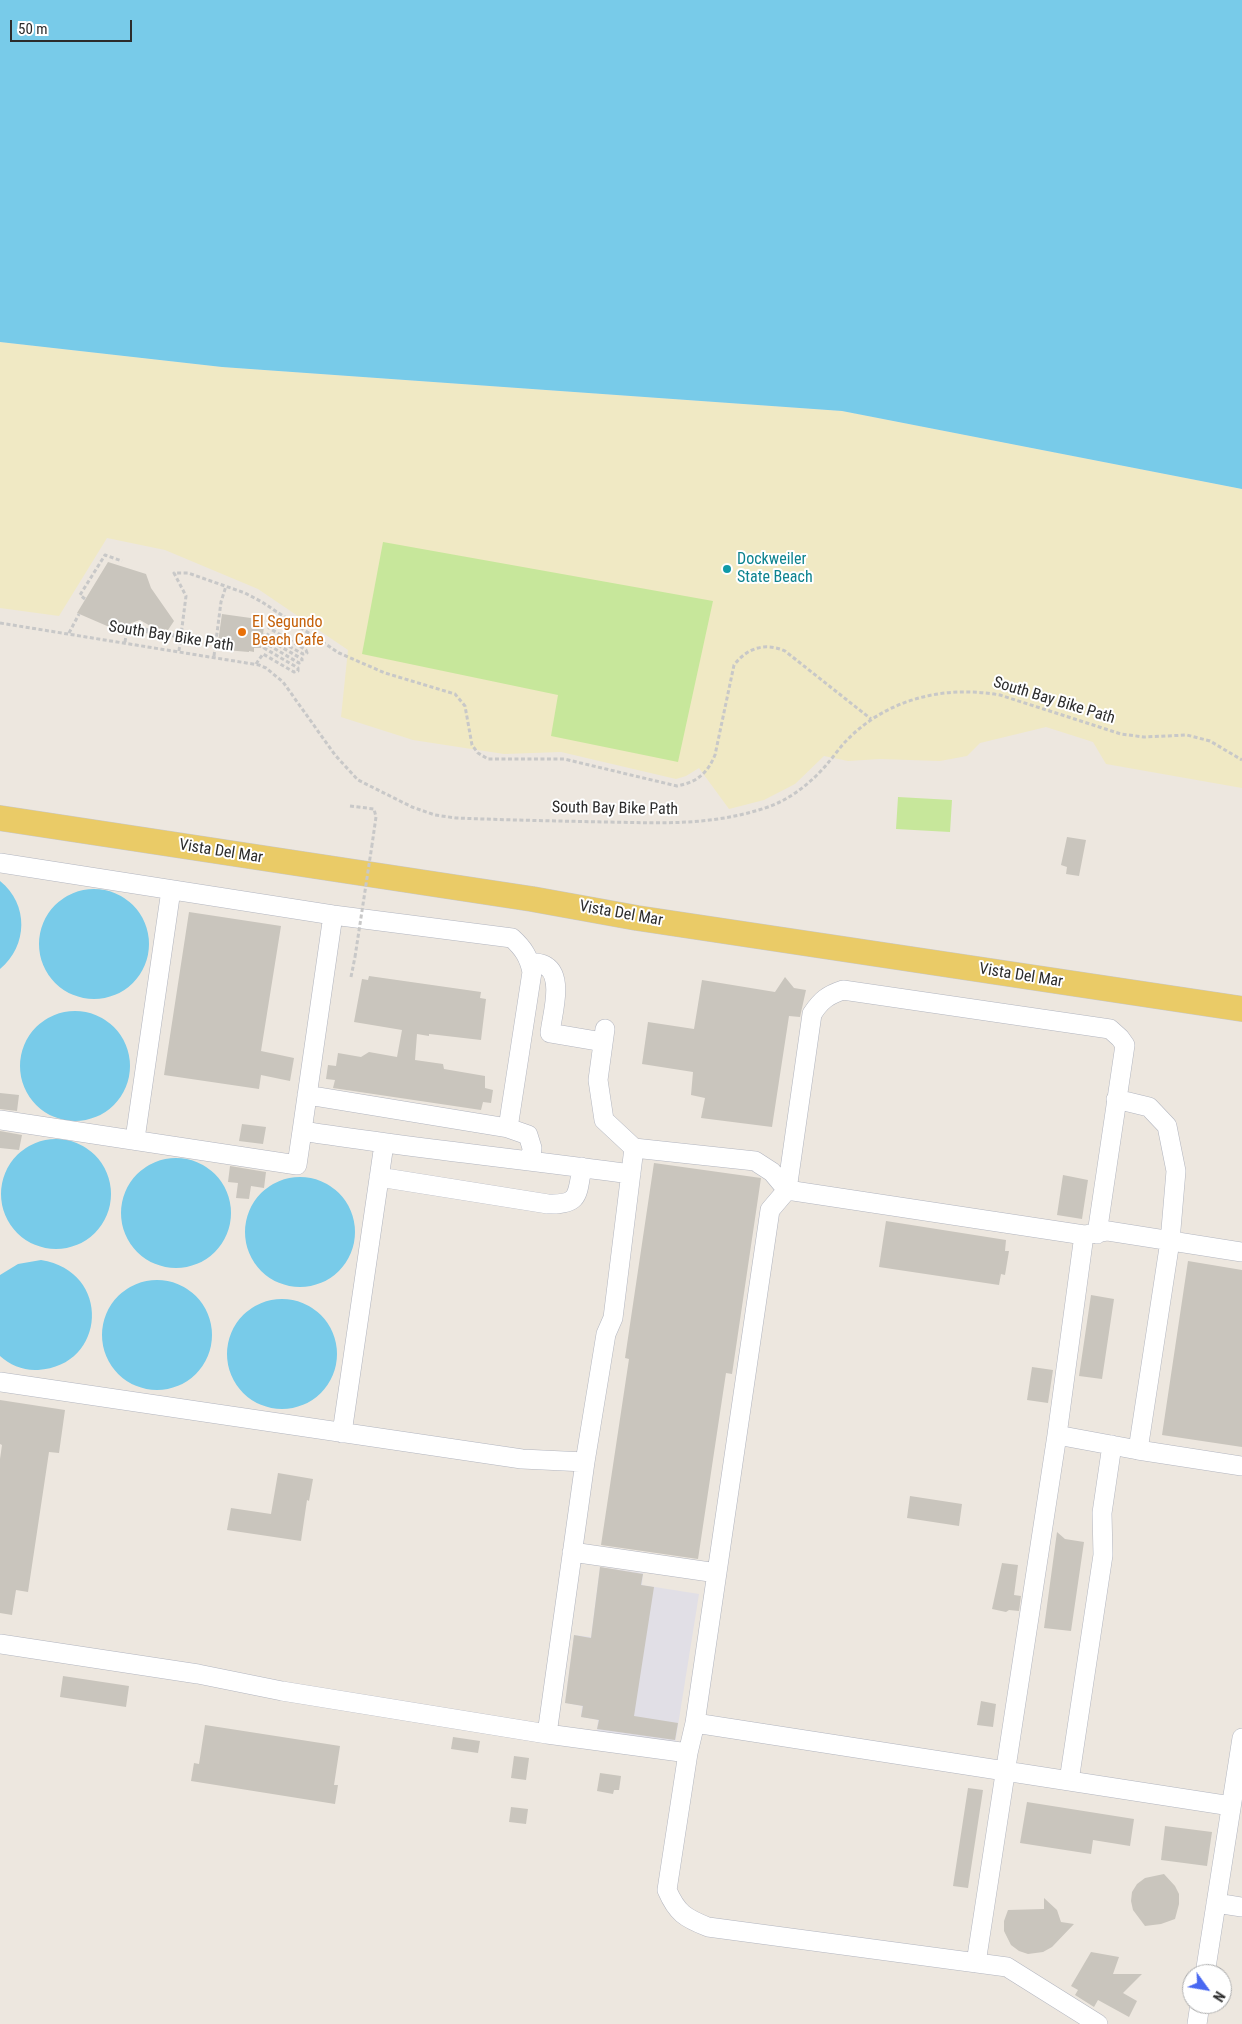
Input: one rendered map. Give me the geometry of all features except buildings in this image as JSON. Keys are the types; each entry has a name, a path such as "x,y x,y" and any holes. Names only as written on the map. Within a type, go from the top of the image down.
{"main road":[{"name":"Vista Del Mar","path":"0,818 532,899 637,918 1242,1009"}],"lane":[{"path":"0,863 333,915 512,938 522,947 530,962 532,972 508,1128"},
{"path":"135,1139 171,890"},
{"path":"0,1120 298,1165 333,915"},
{"path":"530,962 545,965 553,972 557,983 550,1033 604,1036 598,1080 604,1120 634,1148 755,1160 772,1172 787,1190 1090,1234 1108,1231 1242,1252"},
{"path":"976,1963 1057,1434 1124,1045 1120,1038 1110,1029 843,990 828,995 812,1014 787,1190 770,1210 695,1723 688,1753 667,1890 674,1907 688,1919 708,1927 976,1963 1007,1967 1098,2024"},
{"path":"308,1095 508,1128 528,1135 532,1148 531,1160"},
{"path":"1116,1099 1149,1107 1167,1126 1176,1171 1170,1241 1138,1450"},
{"path":"302,1130 384,1144 531,1160 631,1174"},
{"path":"342,1433 384,1144"},
{"path":"547,1734 585,1462 606,1334 613,1318 634,1148"},
{"path":"379,1177 548,1204 562,1204 571,1202 577,1193 582,1168"},
{"path":"0,1382 522,1459 585,1462"},
{"path":"1057,1434 1138,1450 1242,1466"},
{"path":"1069,1781 1103,1555 1102,1513 1112,1445"},
{"path":"572,1552 717,1573"},
{"path":"0,1644 198,1674 282,1691 547,1734 688,1753"},
{"path":"695,1723 1231,1806"},
{"path":"1207,1964 1242,1738"},
{"path":"1216,1903 1242,1907"}],"path":[{"path":"85,599 80,595 105,555 122,561"},
{"path":"179,651 186,596 174,573 188,573 226,586 262,602 339,653 355,661 385,673 455,694 465,706 471,740 475,749 482,756 494,761 564,759 676,786 690,784 701,777 710,767 715,755 734,665 745,654 759,647 772,647 785,652 871,720"},
{"path":"214,656 221,602 226,586"},
{"path":"256,664 264,654 294,672 298,671 298,668 264,648 265,643 299,663 303,661 264,637 265,633 303,654 307,653 306,650 269,628 268,623 276,611"},
{"path":"68,633 79,614"},
{"name":"South Bay Bike Path","path":"0,623 214,656 256,664 266,668 283,682 335,755 358,780 412,807 435,815 456,818 662,823 704,822 734,816 782,801 804,788 846,740 887,710 926,695 943,692 980,692 1022,701 1091,726 1121,734 1144,736 1187,735 1210,741 1242,760"},
{"path":"124,642 127,629 174,636 176,634 129,626 131,624"},
{"path":"350,806 374,809 376,817 351,977"}],"shaded area":[{"path":"600,1567 643,1573 642,1585 699,1594 675,1744 597,1732 598,1720 581,1717 582,1706 565,1703 574,1635 591,1637"}],"sand":[{"name":"Dockweiler State Beach","path":"0,342 222,367 842,411 1242,489 1242,788 1106,764 1093,742 1046,727 980,743 967,756 940,761 880,759 848,761 824,756 795,784 764,800 729,809 699,768 686,776 676,779 561,752 504,754 413,740 341,717 348,650 258,589 165,550 107,538 59,616 0,608"}],"green space":[{"path":"383,542 713,601 678,762 551,736 558,695 362,654"},
{"path":"898,797 952,800 950,832 896,829"}],"water":[{"path":"0,0 1242,0 1242,489 842,411 222,367 0,342"},
{"path":"0,881 16,901 21,925 16,949 0,969"},
{"path":"94,889 115,893 133,905 145,923 149,944 145,965 133,983 115,995 94,999 73,995 55,983 43,965 39,944 43,923 55,905 73,893"},
{"path":"75,1011 96,1015 114,1027 126,1045 130,1066 126,1087 114,1105 96,1117 75,1121 54,1117 36,1105 24,1087 20,1066 24,1045 36,1027 54,1015"},
{"path":"56,1139 77,1143 95,1155 107,1173 111,1194 107,1215 95,1233 77,1245 56,1249 35,1245 17,1233 5,1215 1,1194 5,1173 17,1155 35,1143"},
{"path":"176,1158 197,1162 215,1174 227,1192 231,1213 227,1234 215,1252 197,1264 176,1268 155,1264 137,1252 125,1234 121,1213 125,1192 137,1174 155,1162"},
{"path":"300,1177 321,1181 339,1193 351,1211 355,1232 351,1253 339,1271 321,1283 300,1287 279,1283 261,1271 249,1253 245,1232 249,1211 261,1193 279,1181"},
{"path":"41,1260 64,1268 80,1281 89,1299 92,1318 88,1336 78,1353 61,1365 28,1370 8,1362 0,1356 0,1275 18,1264"},
{"path":"157,1280 178,1284 196,1296 208,1314 212,1335 208,1356 196,1374 178,1386 157,1390 136,1386 118,1374 106,1356 102,1335 106,1314 118,1296 136,1284"},
{"path":"282,1299 303,1303 321,1315 333,1333 337,1354 333,1375 321,1393 303,1405 282,1409 261,1405 243,1393 231,1375 227,1354 231,1333 243,1315 261,1303"}],"place":[{"name":"Dockweiler State Beach","path":"727,569"},
{"name":"El Segundo Beach Cafe","path":"242,632"}]}
